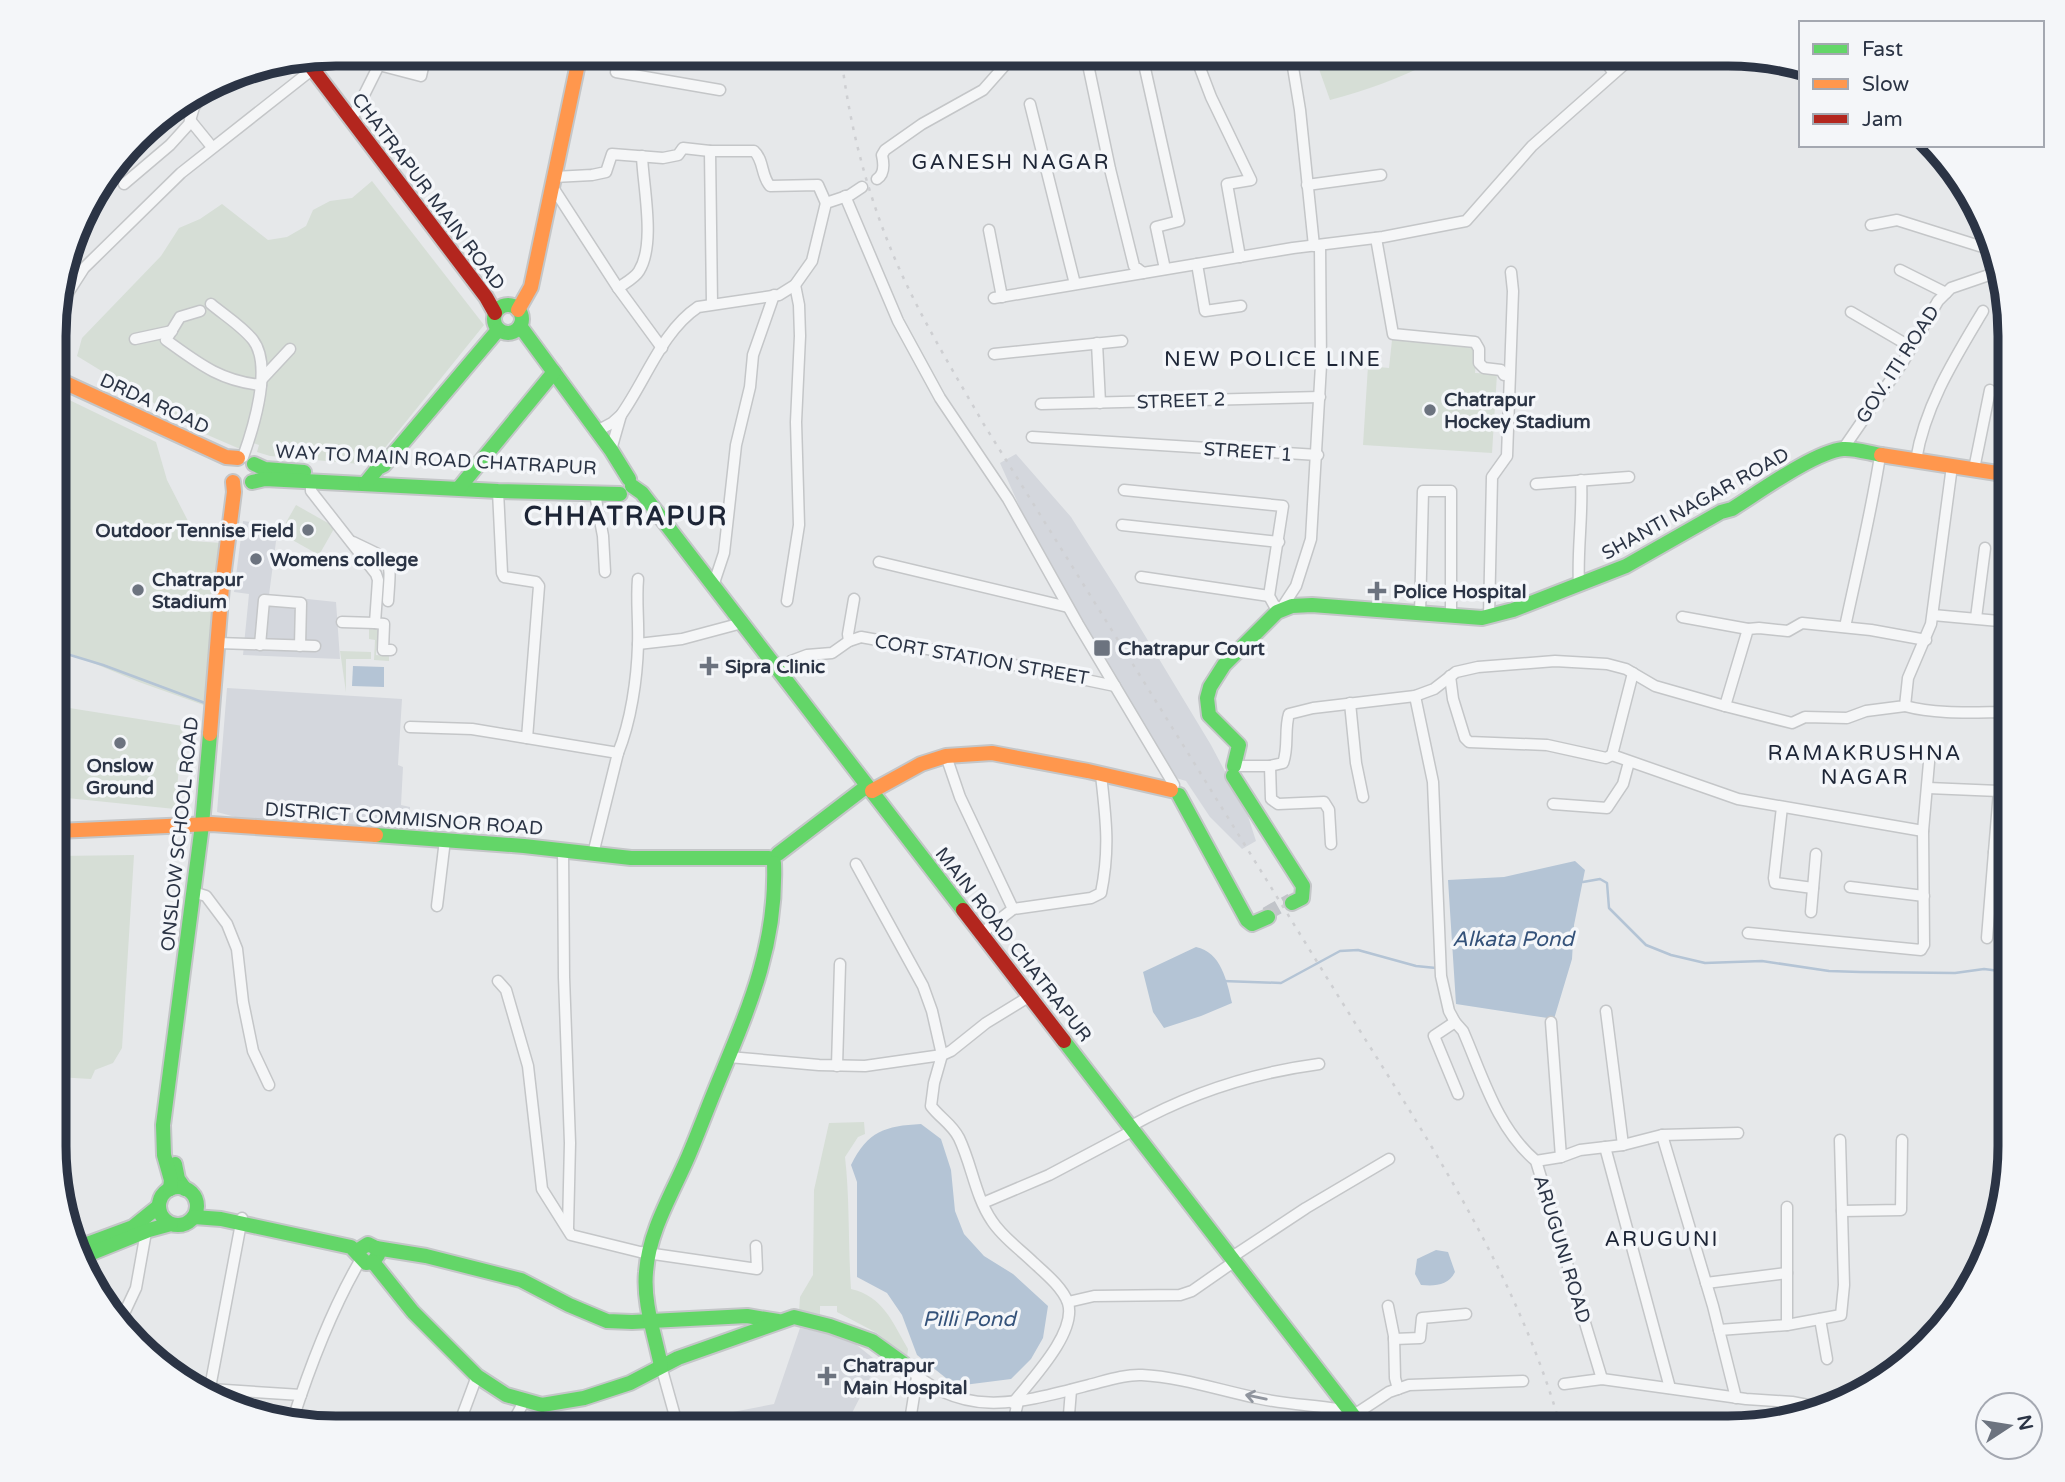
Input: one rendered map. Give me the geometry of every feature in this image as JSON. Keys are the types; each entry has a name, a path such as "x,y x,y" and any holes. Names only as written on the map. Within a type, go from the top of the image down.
{"main road":[{"path":"518,310 531,286 577,66"},
{"name":"CHATRAPUR MAIN ROAD","path":"316,67 486,297 498,318"},
{"path":"372,476 384,465 498,318 510,305 518,310 522,319 518,329 506,333 498,318"},
{"path":"518,329 611,450 623,485"},
{"path":"552,375 623,485"},
{"path":"461,485 552,375"},
{"name":"DRDA ROAD","path":"66,383 226,457 242,471"},
{"name":"DRDA ROAD","path":"66,393 265,479 311,482 372,476 385,485"},
{"path":"1843,449 1998,473"},
{"name":"SHANTI NAGAR ROAD","path":"1281,609 1298,604 1489,617 1579,585 1644,557 1810,462 1827,453 1843,449"},
{"name":"WAY TO MAIN ROAD CHATRAPUR","path":"242,471 265,469 372,476 498,491 595,494 623,485"},
{"name":"ONSLOW SCHOOL ROAD","path":"178,1189 172,1125 206,825 230,570 242,494 242,471"},
{"name":"WAY TO MAIN ROAD CHATRAPUR","path":"385,485 623,485"},
{"name":"MAIN ROAD CHATRAPUR","path":"623,485 642,494 1234,1259 1352,1416"},
{"path":"1281,609 1220,670 1207,699 1208,712 1214,722 1239,745 1232,773 1303,886 1302,898 1292,902"},
{"path":"661,1366 646,1292 645,1272 649,1253 660,1218 701,1130 755,994 765,956 776,880 774,858 795,839 869,788 921,764 946,756 992,753 1176,791 1250,919 1257,920 1267,915"},
{"name":"DISTRICT COMMISNOR ROAD","path":"66,831 206,825 445,840 631,858 774,858"},
{"path":"86,1245 109,1238 143,1222 159,1206 163,1196 178,1189 194,1195 195,1211 184,1224 156,1226 89,1254"},
{"path":"159,1206 162,1216 171,1224"},
{"path":"195,1211 340,1244 367,1254 426,1256 521,1280 607,1321 747,1316 780,1321"},
{"path":"367,1254 413,1312 477,1376 506,1395 542,1405 584,1398 630,1383 661,1366 794,1317 872,1341 904,1364"}],"street":[{"path":"353,116 378,66"},
{"path":"396,66 421,76 423,66"},
{"path":"618,66 616,72 720,90"},
{"path":"877,179 884,166 882,155 885,150 922,124 983,90 1004,66"},
{"path":"1088,66 1134,265 1143,272"},
{"path":"1144,66 1179,220 1156,227 1165,269"},
{"path":"1199,66 1251,180 1227,184 1240,257"},
{"path":"1124,490 1283,506 1269,596 1274,605 1281,609 1296,586 1311,539 1320,397 1317,245 1307,185 1300,110 1291,66"},
{"path":"1609,66 1613,72"},
{"path":"989,230 998,297 1143,272 1376,238 1466,221 1532,146 1621,66"},
{"path":"71,288 84,268 181,173 307,68"},
{"path":"1030,104 1075,284"},
{"path":"124,184 170,145 190,120 194,107"},
{"path":"190,120 212,148"},
{"path":"611,450 621,415 688,314 698,307 774,295 795,285 812,261 826,202 817,185 770,186 766,181 760,156 754,151 683,148 678,155 663,158 611,154 606,172 553,182 618,288 663,348"},
{"path":"710,151 712,304"},
{"path":"618,288 637,275 643,260 648,214 642,156"},
{"path":"1307,185 1381,175"},
{"path":"826,202 862,187"},
{"path":"845,196 898,321 922,366 940,398 1008,499 1176,791"},
{"path":"1871,225 1897,220 1983,247"},
{"path":"1376,238 1393,334 1475,342 1479,349 1479,363 1484,368 1500,370 1504,375"},
{"path":"1197,264 1205,311 1241,306"},
{"path":"1900,271 1946,293"},
{"path":"1489,617 1492,477 1507,456 1513,291 1511,272"},
{"name":"GOV. ITI ROAD","path":"1843,449 1911,347 1938,301 1951,288 1991,273"},
{"path":"787,601 799,525 796,422 800,336 799,304 795,285"},
{"path":"713,586 724,553 736,445 750,387 753,355 774,295"},
{"path":"211,303 255,342 261,382 256,419 242,471"},
{"path":"200,311 180,317 166,340 209,371 228,380 261,382"},
{"path":"1916,460 1938,389 1983,311"},
{"path":"1851,312 1911,347"},
{"path":"135,339 172,331"},
{"path":"994,354 1122,341"},
{"path":"1097,343 1100,402"},
{"path":"261,382 290,349"},
{"path":"1974,469 1990,390"},
{"name":"STREET 2","path":"1041,404 1320,397"},
{"path":"597,431 621,415"},
{"name":"STREET 1","path":"1032,437 1318,455"},
{"path":"1845,627 1854,579 1866,537 1880,456"},
{"path":"1905,706 1908,678 1926,640 1933,615 1952,466"},
{"path":"1536,484 1629,477"},
{"path":"1579,585 1581,481"},
{"path":"311,482 311,491 353,542 378,580 375,623"},
{"path":"498,491 502,573 505,577 536,582 539,586 527,738"},
{"path":"1420,614 1423,491 1451,491 1451,616"},
{"path":"595,494 603,536 605,572"},
{"path":"1122,525 1279,542"},
{"path":"353,542 387,558 391,565 388,601"},
{"path":"1976,618 1985,548"},
{"path":"879,562 1068,607"},
{"path":"1142,577 1269,596"},
{"path":"593,853 632,690 638,645 638,579"},
{"path":"778,670 807,655 832,653 849,641 854,599"},
{"path":"260,645 264,600 301,603 300,646"},
{"path":"1933,615 1998,621"},
{"path":"1682,617 1748,629 1788,631 1802,623 1926,640"},
{"path":"342,622 384,624 383,650 391,650"},
{"path":"638,645 682,639 742,623"},
{"path":"1725,706 1748,629"},
{"name":"CORT STATION STREET","path":"849,641 861,637 1115,686"},
{"path":"222,644 315,646"},
{"path":"1232,773 1283,763 1286,757 1286,723 1289,713 1415,696 1434,689 1450,676 1478,667 1555,661 1607,664 1626,669 1656,686 1792,723 1805,717 1847,718 1866,711 1905,706 1920,710 1998,712"},
{"path":"1612,755 1633,673"},
{"path":"1450,676 1461,724 1469,742 1529,743 1606,758 1612,755 1738,799 1923,831"},
{"name":"ARUGUNI ROAD","path":"1415,696 1433,782 1441,976 1449,1011 1463,1031 1499,1117 1514,1139 1536,1161 1602,1379"},
{"path":"1350,703 1356,763 1363,797"},
{"path":"410,727 472,729 618,753"},
{"path":"1748,933 1922,950 1923,831 1930,751"},
{"path":"946,756 960,797 1013,909"},
{"path":"1553,804 1607,808 1623,784 1629,762"},
{"path":"1270,766 1271,799 1278,804 1324,802 1329,810 1331,844"},
{"path":"982,933 1013,909 1091,898 1101,893 1106,867 1108,828 1101,775"},
{"path":"1928,788 1998,791"},
{"path":"1987,938 1998,803"},
{"path":"1782,807 1775,883 1813,888"},
{"path":"437,906 445,840"},
{"path":"563,851 570,1143 568,1228"},
{"path":"1994,852 1998,852"},
{"path":"1811,912 1816,854"},
{"path":"856,864 923,986 942,1055 931,1106 953,1126 964,1150 974,1184 1000,1232 1049,1277 1068,1302 1067,1329 1018,1402 1015,1416"},
{"path":"1850,887 1924,896"},
{"path":"198,893 206,896 227,924 237,949 243,1002 253,1051 269,1085"},
{"path":"837,1066 840,964"},
{"path":"498,981 509,998 528,1066 542,1189 571,1235 649,1253 757,1269 756,1246"},
{"path":"729,1057 865,1066 942,1055 1030,996"},
{"path":"1606,1011 1623,1145"},
{"path":"1455,1022 1434,1036 1458,1094"},
{"path":"1551,1022 1561,1157"},
{"path":"983,1203 1049,1175 1161,1110 1230,1082 1319,1064"},
{"path":"1536,1161 1662,1135 1738,1133"},
{"path":"1662,1135 1706,1283 1736,1398"},
{"path":"1719,1330 1787,1325 1841,1315 1844,1285 1840,1140"},
{"path":"1842,1212 1901,1210 1902,1140"},
{"path":"1605,1147 1670,1388"},
{"path":"1068,1302 1094,1296 1180,1295 1192,1291 1306,1208 1389,1159"},
{"path":"1787,1207 1787,1325"},
{"path":"211,1385 242,1220"},
{"path":"124,1313 136,1288 146,1232"},
{"path":"295,1412 313,1359 348,1280 367,1254"},
{"path":"1706,1283 1787,1273"},
{"path":"1388,1306 1398,1389"},
{"path":"1394,1339 1420,1338 1422,1318 1466,1314"},
{"path":"1820,1319 1827,1359"},
{"path":"904,1364 917,1377 944,1393 972,1401 1018,1402 1138,1374 1261,1399 1346,1410 1409,1385 1523,1381"},
{"path":"661,1366 675,1416"},
{"path":"462,1416 477,1376"},
{"path":"911,1416 917,1377"},
{"path":"1564,1384 1602,1379 1736,1398 1804,1404"},
{"path":"1069,1416 1071,1390"},
{"path":"225,1392 301,1395"},
{"path":"516,1416 525,1400"},
{"path":"1342,1416 1346,1410"}],"shaded area":[{"path":"1318,66 1423,66 1383,84 1330,100"},
{"path":"372,181 484,325 371,465 270,456 257,452 259,445 244,440 240,449 203,433 77,356 82,338 161,256 179,228 200,219 222,204 268,240 287,237 306,226 313,210 330,201 352,198"},
{"name":"Chatrapur Hockey Stadium","path":"1392,340 1477,348 1475,373 1497,374 1492,453 1363,445 1368,366 1389,368"},
{"name":"Chatrapur Stadium","path":"66,398 156,442 167,480 188,521 192,541 222,543 209,707 66,652"},
{"path":"1016,454 1071,517 1118,591 1211,745 1247,813 1256,841 1242,849 1210,817 1186,781 1176,778 1099,653 1033,537 1000,463"},
{"name":"Outdoor Tennise Field","path":"296,505 335,527 319,555 280,533"},
{"path":"243,521 278,526 269,595 336,602 340,659 243,655 249,594 234,592"},
{"path":"369,628 378,629 376,655 389,656 389,661 374,660 375,640 369,639"},
{"path":"340,651 371,652 371,659 346,659 346,692"},
{"path":"227,688 402,699 398,765 403,767 401,805 410,807 408,830 250,821 217,812"},
{"name":"Onslow Ground","path":"66,707 183,726 175,809 66,798"},
{"path":"134,855 122,1048 113,1063 95,1070 91,1079 66,1078 66,856"},
{"path":"864,1122 865,1134 858,1137 845,1157 851,1289 871,1298 886,1312 908,1349 907,1358 877,1333 837,1312 837,1306 820,1306 820,1314 799,1312 800,1297 813,1275 814,1190 829,1123"},
{"name":"Chatrapur Main Hospital","path":"800,1328 840,1336 853,1342 878,1362 852,1416 712,1416 774,1404"}],"water":[{"path":"353,666 384,667 384,687 352,686"},
{"name":"Alkata Pond","path":"1575,861 1585,870 1574,925 1572,959 1554,1019 1456,1004 1448,880 1504,877"},
{"path":"1196,947 1205,950 1217,961 1225,977 1232,1003 1164,1028 1153,1012 1143,972"},
{"name":"Pilli Pond","path":"921,1124 941,1139 951,1170 955,1211 964,1234 984,1256 1013,1274 1048,1306 1043,1338 1031,1359 1011,1379 956,1386 917,1355 902,1315 887,1293 857,1277 857,1182 851,1165 864,1145 879,1133 897,1126"},
{"path":"1436,1250 1448,1252 1455,1272 1445,1283 1421,1285 1415,1274 1417,1259"}],"waterway":[{"path":"66,654 205,703"},
{"path":"1583,882 1600,879 1607,883 1609,908 1646,945 1671,955 1705,963 1762,961 1829,971 1860,972 1998,971"},
{"path":"1223,981 1281,983 1340,951 1358,950 1416,966 1436,968"}],"tunnel":[{"path":"1266,914 1291,900"}],"railway":[{"path":"843,66 852,124 870,192 886,237 918,308 983,423 1426,1137 1489,1249 1517,1307 1557,1416"}],"traffic: fast":[{"path":"508,305 518,309 522,319 518,329 508,333 498,329 494,319 498,309 508,305"},
{"path":"520,326 611,450 629,479"},
{"path":"365,484 498,330"},
{"path":"459,488 554,372"},
{"path":"1234,766 1239,745 1209,715 1207,698 1210,687 1224,665 1277,612 1292,606 1312,605 1482,618 1513,610 1626,566 1721,512 1732,509 1817,457 1843,449 1881,455"},
{"path":"254,464 265,469 304,472"},
{"path":"252,482 265,479 498,491 620,494"},
{"path":"632,486 642,493 963,910"},
{"path":"170,1189 171,1180 164,1155 163,1125 202,825 210,734"},
{"path":"1233,776 1303,886 1302,898 1292,903"},
{"path":"778,854 867,786"},
{"path":"1179,795 1247,920 1252,924 1268,917"},
{"path":"376,835 524,846 631,858 769,858"},
{"path":"661,1366 646,1295 648,1257 656,1227 733,1047 760,971 771,919 774,863"},
{"path":"1064,1041 1354,1416"},
{"path":"175,1164 178,1179 185,1189"},
{"path":"178,1187 191,1193 197,1206 191,1219 178,1225 165,1219 159,1206 165,1193 178,1187"},
{"path":"85,1245 133,1227 159,1206"},
{"path":"194,1217 221,1219 351,1247 366,1263 373,1262 378,1255 376,1248 368,1244 360,1249 359,1255"},
{"path":"89,1254 171,1224"},
{"path":"376,1248 426,1256 521,1280 607,1321 747,1316 778,1321"},
{"path":"373,1262 413,1312 477,1376 506,1395 542,1405 584,1398 630,1383 678,1358 794,1317 872,1341 904,1364"}],"traffic: slow":[{"path":"518,310 531,287 577,66"},
{"path":"66,383 226,457 238,458"},
{"path":"1881,455 1998,473"},
{"path":"210,734 233,482"},
{"path":"872,791 921,764 946,756 992,753 1171,790"},
{"path":"66,831 211,824 376,835"}],"traffic: jam":[{"path":"312,68 486,297 495,313"},
{"path":"963,910 1064,1041"}],"place":[{"name":"Chatrapur Hockey Stadium","path":"1430,410"},
{"name":"Outdoor Tennise Field","path":"308,530"},
{"name":"Womens college","path":"256,559"},
{"name":"Chatrapur Stadium","path":"138,590"},
{"name":"Police Hospital","path":"1377,591"},
{"name":"Chatrapur Court","path":"1102,648"},
{"name":"Sipra Clinic","path":"709,666"},
{"name":"Onslow Ground","path":"120,743"},
{"name":"Chatrapur Main Hospital","path":"827,1376"}],"district":[{"name":"GANESH NAGAR","path":"1011,162"},
{"name":"NEW POLICE LINE","path":"1273,359"},
{"name":"CHHATRAPUR","path":"626,516"},
{"name":"RAMAKRUSHNA NAGAR","path":"1865,765"},
{"name":"ARUGUNI","path":"1662,1239"}]}
